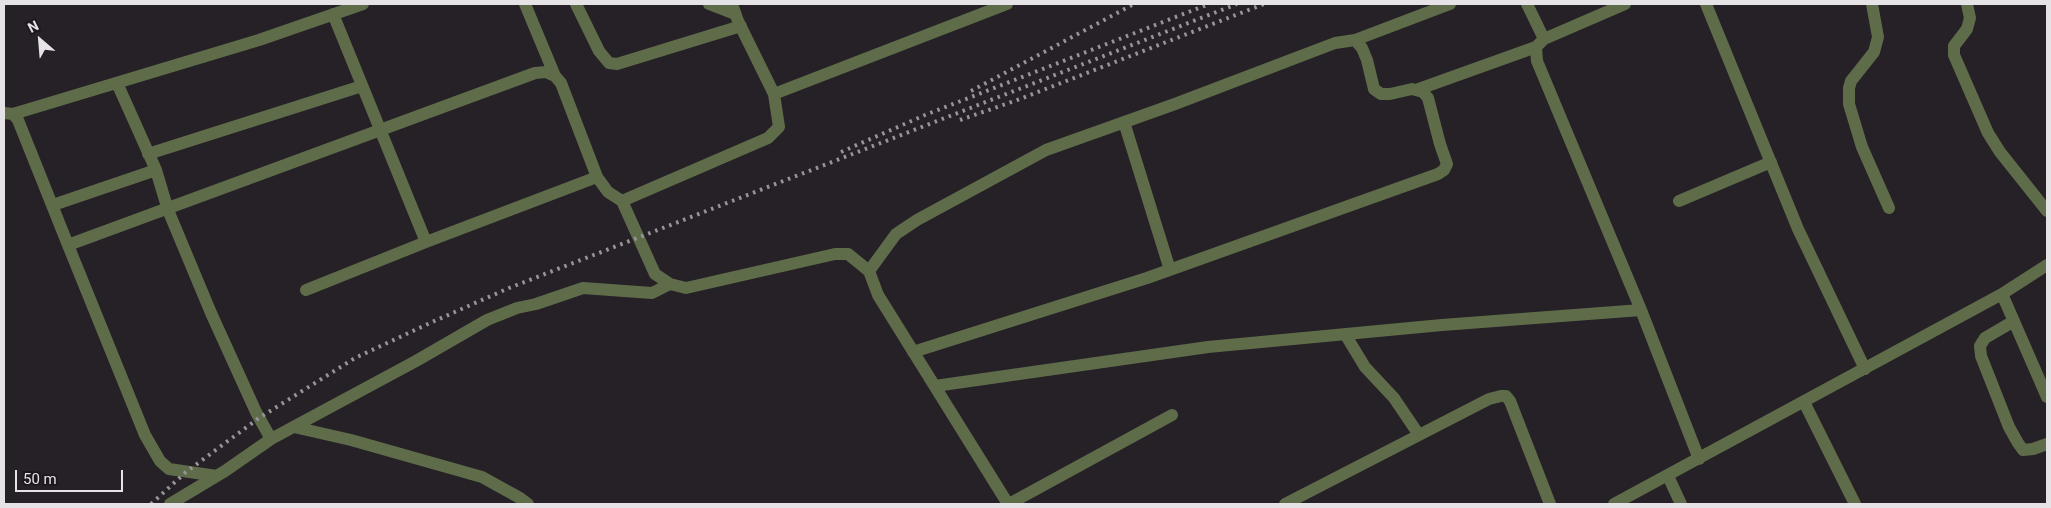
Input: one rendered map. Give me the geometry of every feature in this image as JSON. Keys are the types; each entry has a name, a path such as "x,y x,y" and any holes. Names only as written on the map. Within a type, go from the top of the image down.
{"street":[{"path":"8,114 259,40 363,4"},
{"path":"525,4 555,76 561,83 598,177 608,192 622,201 655,274 670,284 686,288 835,254 848,254 869,271 878,295 1008,504 1172,415"},
{"path":"576,4 599,51 609,63 617,64 741,26"},
{"path":"622,201 768,138 779,127 774,94 734,9 709,4"},
{"path":"774,94 1006,4"},
{"path":"869,271 896,234 916,220 1046,150 1335,43 1355,40 1450,4"},
{"path":"1526,4 1540,43 1536,61 1641,310 1699,459"},
{"path":"1416,90 1540,43 1625,4"},
{"path":"1706,4 1798,229 1865,369"},
{"path":"1872,4 1878,37 1874,52 1851,81 1849,104 1862,147 1889,208"},
{"path":"1967,4 1970,18 1967,29 1954,46 1954,55 1988,133 2000,152 2047,212"},
{"path":"332,14 426,242"},
{"path":"913,352 1170,270 1444,170 1447,164 1428,98 1423,92 1412,89 1381,94 1374,89 1362,48 1355,40"},
{"path":"68,245 380,132 535,73 546,72 555,76"},
{"path":"117,83 156,170 168,210 211,313 271,439"},
{"path":"148,154 362,86"},
{"path":"8,114 18,120 145,435 160,461 169,469 217,476"},
{"path":"1124,122 1170,270"},
{"path":"1680,201 1771,162"},
{"path":"53,205 156,170"},
{"path":"306,290 598,177"},
{"path":"1614,504 2002,294 2047,265"},
{"path":"170,504 217,476 271,439 486,320 583,288 652,293 670,284"},
{"path":"2002,294 2047,397"},
{"path":"935,386 1208,348 1345,334 1641,310"},
{"path":"2014,321 1985,338 1980,346 1981,356 2009,427 2018,444 2024,450 2047,444"},
{"path":"1345,334 1365,367 1394,398 1419,435"},
{"path":"1286,504 1489,399 1501,396 1506,396 1510,401 1550,504"},
{"path":"1804,402 1856,504"},
{"path":"294,427 350,440 482,477 528,504"},
{"path":"1668,476 1681,504"}],"railway":[{"path":"971,91 1134,4"},
{"path":"841,152 925,115 1209,4"},
{"path":"151,504 186,472 259,418 355,358 430,323 509,288 1237,4"},
{"path":"960,120 1020,99 1264,4"}]}
